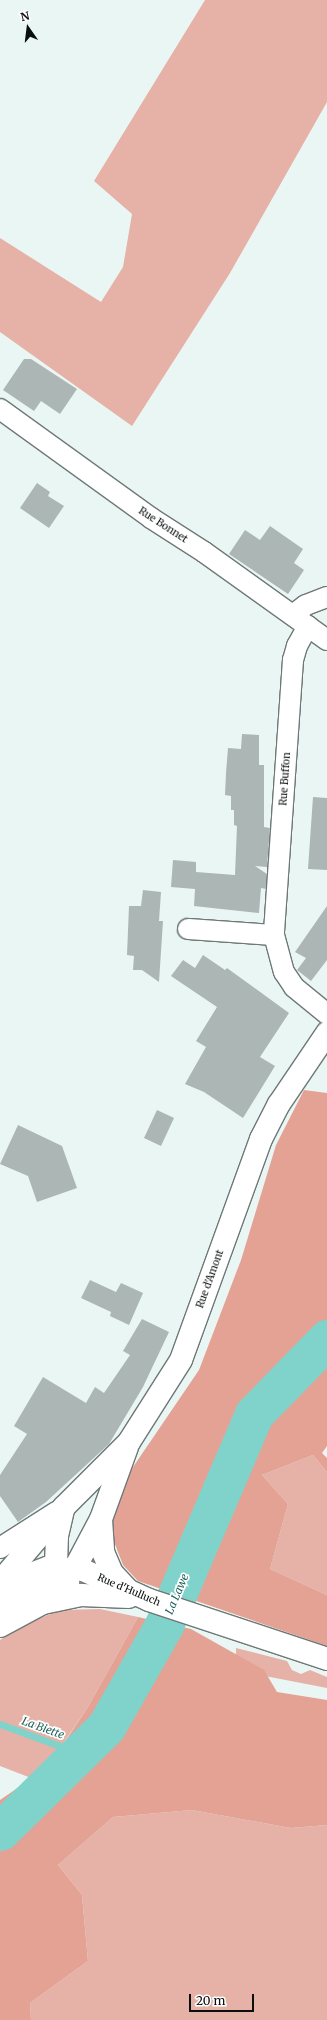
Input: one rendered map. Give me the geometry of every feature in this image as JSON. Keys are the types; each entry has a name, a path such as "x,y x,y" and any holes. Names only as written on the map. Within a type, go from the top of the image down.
{"street":[{"name":"Rue Bonnet","path":"0,409 151,518 204,552 327,640"},
{"path":"301,620 306,605 327,598"},
{"name":"Rue Buffon","path":"301,620 293,660 274,935 284,972 294,987 327,1014"},
{"path":"188,929 274,935"},
{"name":"Rue d'Amont","path":"0,1582 64,1507 128,1442 181,1360 261,1140 279,1104 327,1033"},
{"path":"0,1610 65,1573 101,1519 128,1442"},
{"path":"0,1548 64,1507"},
{"path":"64,1507 57,1536 65,1573 81,1595"},
{"path":"101,1519 103,1552 112,1573 128,1590"},
{"name":"Rue d'Hulluch","path":"0,1589 10,1582 47,1568 65,1573 83,1570 148,1600 327,1659"},
{"path":"0,1626 43,1603 81,1595 112,1595 148,1600"}],"shaded area":[{"path":"205,0 327,0 327,102 230,273 132,426 0,332 0,238 101,302 123,267 132,214 94,181"},
{"path":"304,1090 327,1093 327,1446 322,1453 327,1458 327,1472 313,1455 262,1475 288,1504 270,1569 327,1595 327,1646 138,1581 123,1565 113,1539 111,1518 131,1470 199,1370 241,1260 276,1145"},
{"path":"313,1455 327,1472 327,1595 270,1569 288,1504 262,1475"},
{"path":"100,1609 138,1617 88,1707 47,1767 31,1778 0,1766 0,1640 21,1626 60,1610"},
{"path":"138,1617 191,1629 264,1670 277,1692 327,1700 327,1825 291,1828 192,1810 113,1817 58,1865 82,1895 88,1961 30,2003 31,2020 0,2020 0,1800 48,1767 88,1707"},
{"path":"236,1648 287,1661 292,1670 301,1674 310,1670 327,1677 327,1688 265,1676 236,1656"},
{"path":"192,1810 291,1828 327,1825 327,2020 31,2020 30,2003 88,1961 82,1895 58,1865 113,1817"}],"building":[{"path":"24,359 31,359 77,389 60,414 41,401 34,411 3,390"},
{"path":"37,483 50,492 48,496 64,506 49,528 20,508"},
{"path":"270,526 303,549 294,563 304,570 288,594 229,554 245,530 260,540"},
{"path":"242,734 259,735 259,765 264,765 264,827 270,828 267,867 255,866 267,874 266,889 261,888 259,913 194,906 195,889 171,887 173,860 196,862 196,872 235,875 237,826 234,825 234,810 231,810 231,796 225,795 226,773 228,748 241,749"},
{"path":"313,797 327,798 327,870 308,869"},
{"path":"143,890 161,892 159,921 163,921 159,982 142,970 133,970 134,956 127,955 129,906 141,906"},
{"path":"327,906 327,960 311,981 297,970 306,958 295,952"},
{"path":"203,955 225,970 227,968 289,1013 260,1057 275,1066 243,1118 204,1092 185,1084 206,1047 196,1041 217,1007 171,976 183,960 195,968"},
{"path":"157,1110 174,1118 161,1146 144,1138"},
{"path":"18,1125 62,1146 77,1188 37,1202 28,1176 0,1164"},
{"path":"90,1280 116,1292 121,1283 143,1293 129,1325 110,1316 111,1312 81,1298"},
{"path":"142,1319 169,1332 143,1387 109,1444 46,1502 18,1522 0,1496 0,1475 27,1434 14,1426 43,1377 86,1403 95,1387 104,1393 130,1355 123,1351"}],"waterway":[{"name":"La Lawe","path":"0,1831 106,1727 164,1625 254,1414 327,1339"},
{"name":"La Biette","path":"0,1724 79,1753"}]}
